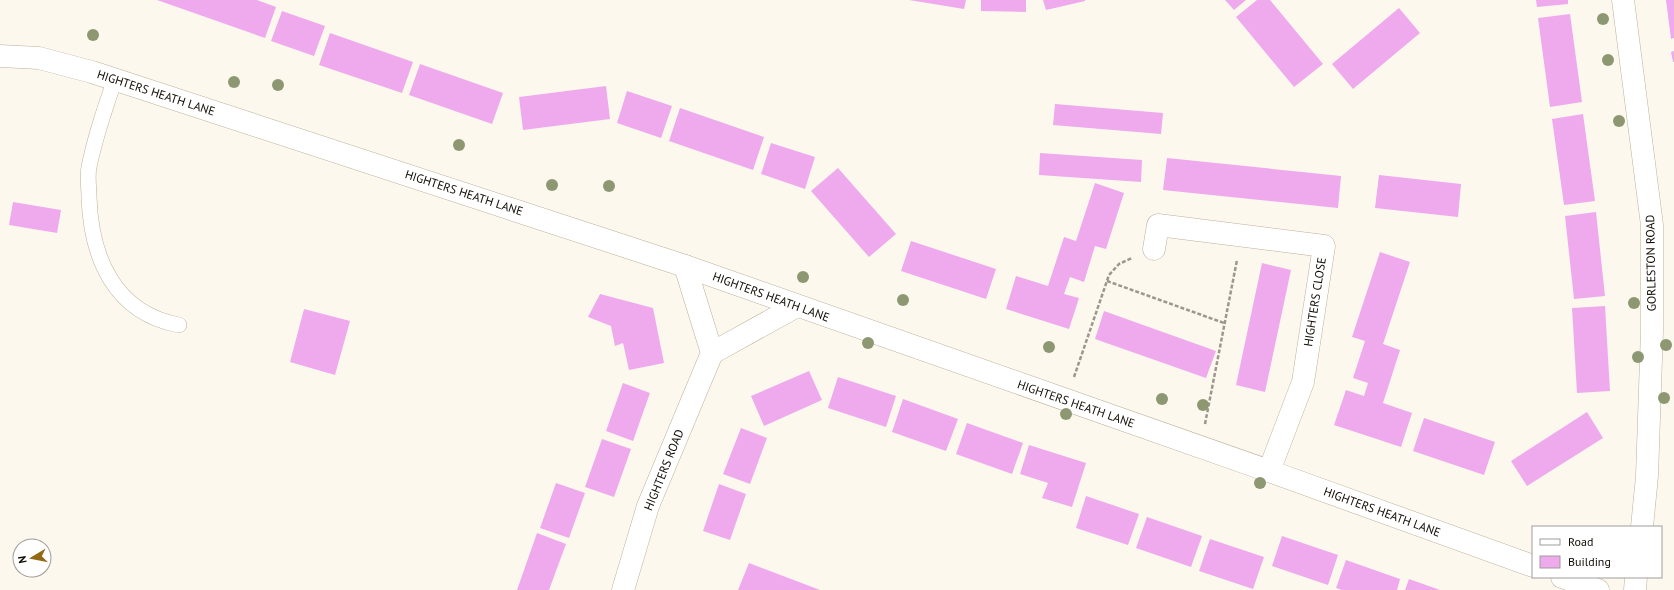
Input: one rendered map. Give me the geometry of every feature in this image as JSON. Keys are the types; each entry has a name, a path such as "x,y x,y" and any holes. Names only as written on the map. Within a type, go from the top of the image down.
{"street":[{"name":"GORLESTON ROAD","path":"1623,0 1652,225 1652,330 1647,476 1642,526"},
{"name":"HIGHTERS HEATH LANE","path":"0,56 39,58 115,79 685,266 1269,471 1532,566"},
{"name":"HIGHTERS CLOSE","path":"1154,249 1158,225 1324,246 1303,382 1269,471"},
{"path":"685,266 712,353 797,306"},
{"name":"HIGHTERS ROAD","path":"623,590 648,506 712,353"},
{"path":"1565,578 1598,590"},
{"path":"1635,590 1636,578"}],"lane":[{"path":"115,79 100,123 89,168 90,217 100,262 124,298 146,315 166,323 179,325"}],"path":[{"path":"1200,447 1241,236"},
{"path":"1066,400 1109,276 1119,264 1154,249"},
{"path":"1107,281 1224,323"}],"building":[{"path":"157,0 257,0 276,7 265,38"},
{"path":"909,0 966,0 964,9"},
{"path":"981,0 1026,0 1026,12 981,11"},
{"path":"1043,0 1085,0 1085,1 1046,10"},
{"path":"1225,0 1246,0 1234,10"},
{"path":"1257,0 1270,0 1323,64 1294,87 1236,17"},
{"path":"1536,0 1568,0 1568,4 1537,7"},
{"path":"1666,0 1674,0 1674,38 1671,39"},
{"path":"1399,8 1420,33 1353,89 1332,64"},
{"path":"282,11 325,26 314,56 271,41"},
{"path":"1570,14 1582,102 1550,107 1538,18"},
{"path":"330,33 413,62 402,93 319,65"},
{"path":"1674,51 1674,62 1673,62 1671,52"},
{"path":"420,64 503,93 492,124 409,95"},
{"path":"606,86 610,119 523,130 519,97"},
{"path":"627,91 672,106 661,138 617,123"},
{"path":"1055,104 1163,113 1161,134 1053,125"},
{"path":"680,108 764,137 753,170 669,141"},
{"path":"1583,114 1595,201 1564,205 1552,119"},
{"path":"771,143 815,157 805,189 761,174"},
{"path":"1040,153 1142,160 1141,182 1039,175"},
{"path":"1167,158 1341,176 1338,208 1163,190"},
{"path":"838,168 896,234 869,257 811,191"},
{"path":"1379,175 1461,184 1458,217 1375,208"},
{"path":"1095,183 1124,193 1106,249 1095,246 1084,282 1070,277 1064,294 1079,298 1069,329 1006,309 1016,276 1048,286 1064,237 1076,241"},
{"path":"13,202 61,210 57,233 9,225"},
{"path":"1596,212 1605,296 1574,299 1565,216"},
{"path":"911,241 996,269 986,299 901,271"},
{"path":"1380,252 1410,262 1383,344 1400,350 1383,403 1412,413 1401,447 1334,425 1346,390 1364,396 1368,383 1353,378 1365,341 1352,337"},
{"path":"1262,263 1291,270 1265,392 1236,385"},
{"path":"600,294 653,308 664,363 629,370 623,343 615,346 611,326 588,317"},
{"path":"1605,306 1610,391 1577,393 1572,308"},
{"path":"304,309 350,321 335,375 290,362"},
{"path":"1104,311 1216,351 1206,378 1095,339"},
{"path":"809,371 822,400 764,426 751,396"},
{"path":"838,377 896,396 886,427 828,408"},
{"path":"623,383 650,393 633,441 606,431"},
{"path":"903,399 958,419 946,451 892,432"},
{"path":"1587,412 1603,438 1527,486 1511,461"},
{"path":"1424,418 1495,442 1484,475 1413,451"},
{"path":"967,423 1023,443 1012,474 956,454"},
{"path":"741,428 767,438 750,484 723,474"},
{"path":"602,439 631,449 614,497 585,487"},
{"path":"1029,445 1086,463 1072,507 1042,498 1048,483 1020,474"},
{"path":"556,483 585,493 569,538 540,528"},
{"path":"719,484 746,494 730,540 703,531"},
{"path":"1086,496 1139,514 1128,545 1076,528"},
{"path":"1147,517 1202,536 1191,567 1136,548"},
{"path":"537,533 566,544 549,590 517,590"},
{"path":"1282,536 1338,555 1328,585 1272,566"},
{"path":"1210,539 1264,557 1253,589 1199,571"},
{"path":"1346,560 1400,579 1397,590 1342,590 1336,588"},
{"path":"749,563 820,590 738,590"},
{"path":"1409,579 1440,590 1405,590"}]}
